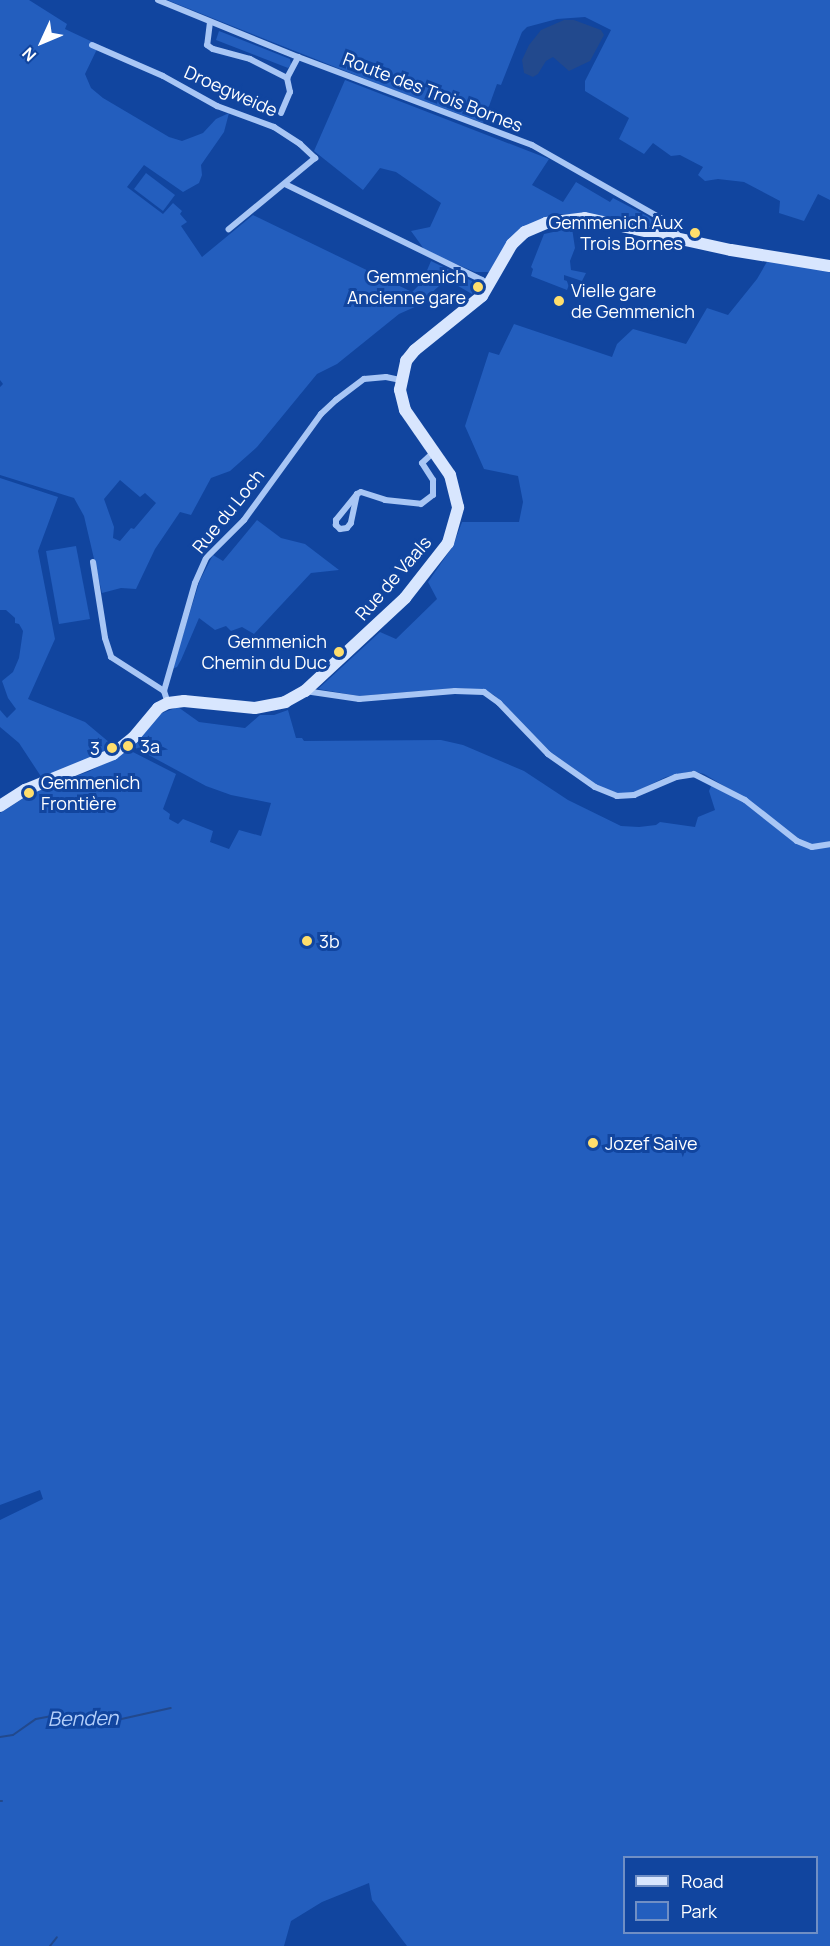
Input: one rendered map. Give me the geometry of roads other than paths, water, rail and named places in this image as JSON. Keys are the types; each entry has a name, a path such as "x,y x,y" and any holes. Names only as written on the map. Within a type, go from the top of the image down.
{"main road":[{"path":"400,380 410,354 476,302 518,238 546,223 585,218 683,240 830,266"},
{"name":"Rue de Vaals","path":"166,697 239,707 267,707 285,702 305,691 405,598 448,543 457,519 457,497 450,475 405,410 400,380"},
{"path":"0,806 25,790 113,754 130,741 166,697"}],"street":[{"name":"Route des Trois Bornes","path":"158,0 298,57 532,145 664,220 683,240"},
{"path":"210,22 207,45 213,49 250,59 287,78"},
{"name":"Droegweide","path":"92,45 163,76 217,106 286,134 315,158 229,229"},
{"path":"281,113 290,92 287,78 298,57"},
{"path":"285,184 482,280 488,286"},
{"name":"Rue du Loch","path":"166,697 195,583 206,558 244,520 309,430 336,400 364,379 386,377 400,380"},
{"path":"357,495 351,523 347,528 340,529 335,522 357,495 364,492 385,500 421,504 433,495 433,480 422,463 434,452"},
{"path":"93,562 105,638 111,657 166,697"},
{"path":"305,691 359,699 456,691 484,692 499,703 548,754 595,788 617,796 634,795 676,777 694,774 745,800 797,841 812,847 830,844"}],"waterway":[{"name":"Benden","path":"0,1737 13,1735 36,1719 56,1715 64,1718 86,1715 117,1720 171,1708"},
{"path":"50,1946 57,1937"}],"place":[{"name":"Gemmenich Aux Trois Bornes","path":"695,233"},
{"name":"Gemmenich Ancienne gare","path":"478,287"},
{"name":"Vielle gare de Gemmenich","path":"559,301"},
{"name":"Gemmenich Chemin du Duc","path":"339,652"},
{"name":"3a","path":"128,746"},
{"name":"3","path":"112,748"},
{"name":"Gemmenich Frontière","path":"29,793"},
{"name":"3b","path":"307,941"},
{"name":"Jozef Saive","path":"593,1143"}]}
